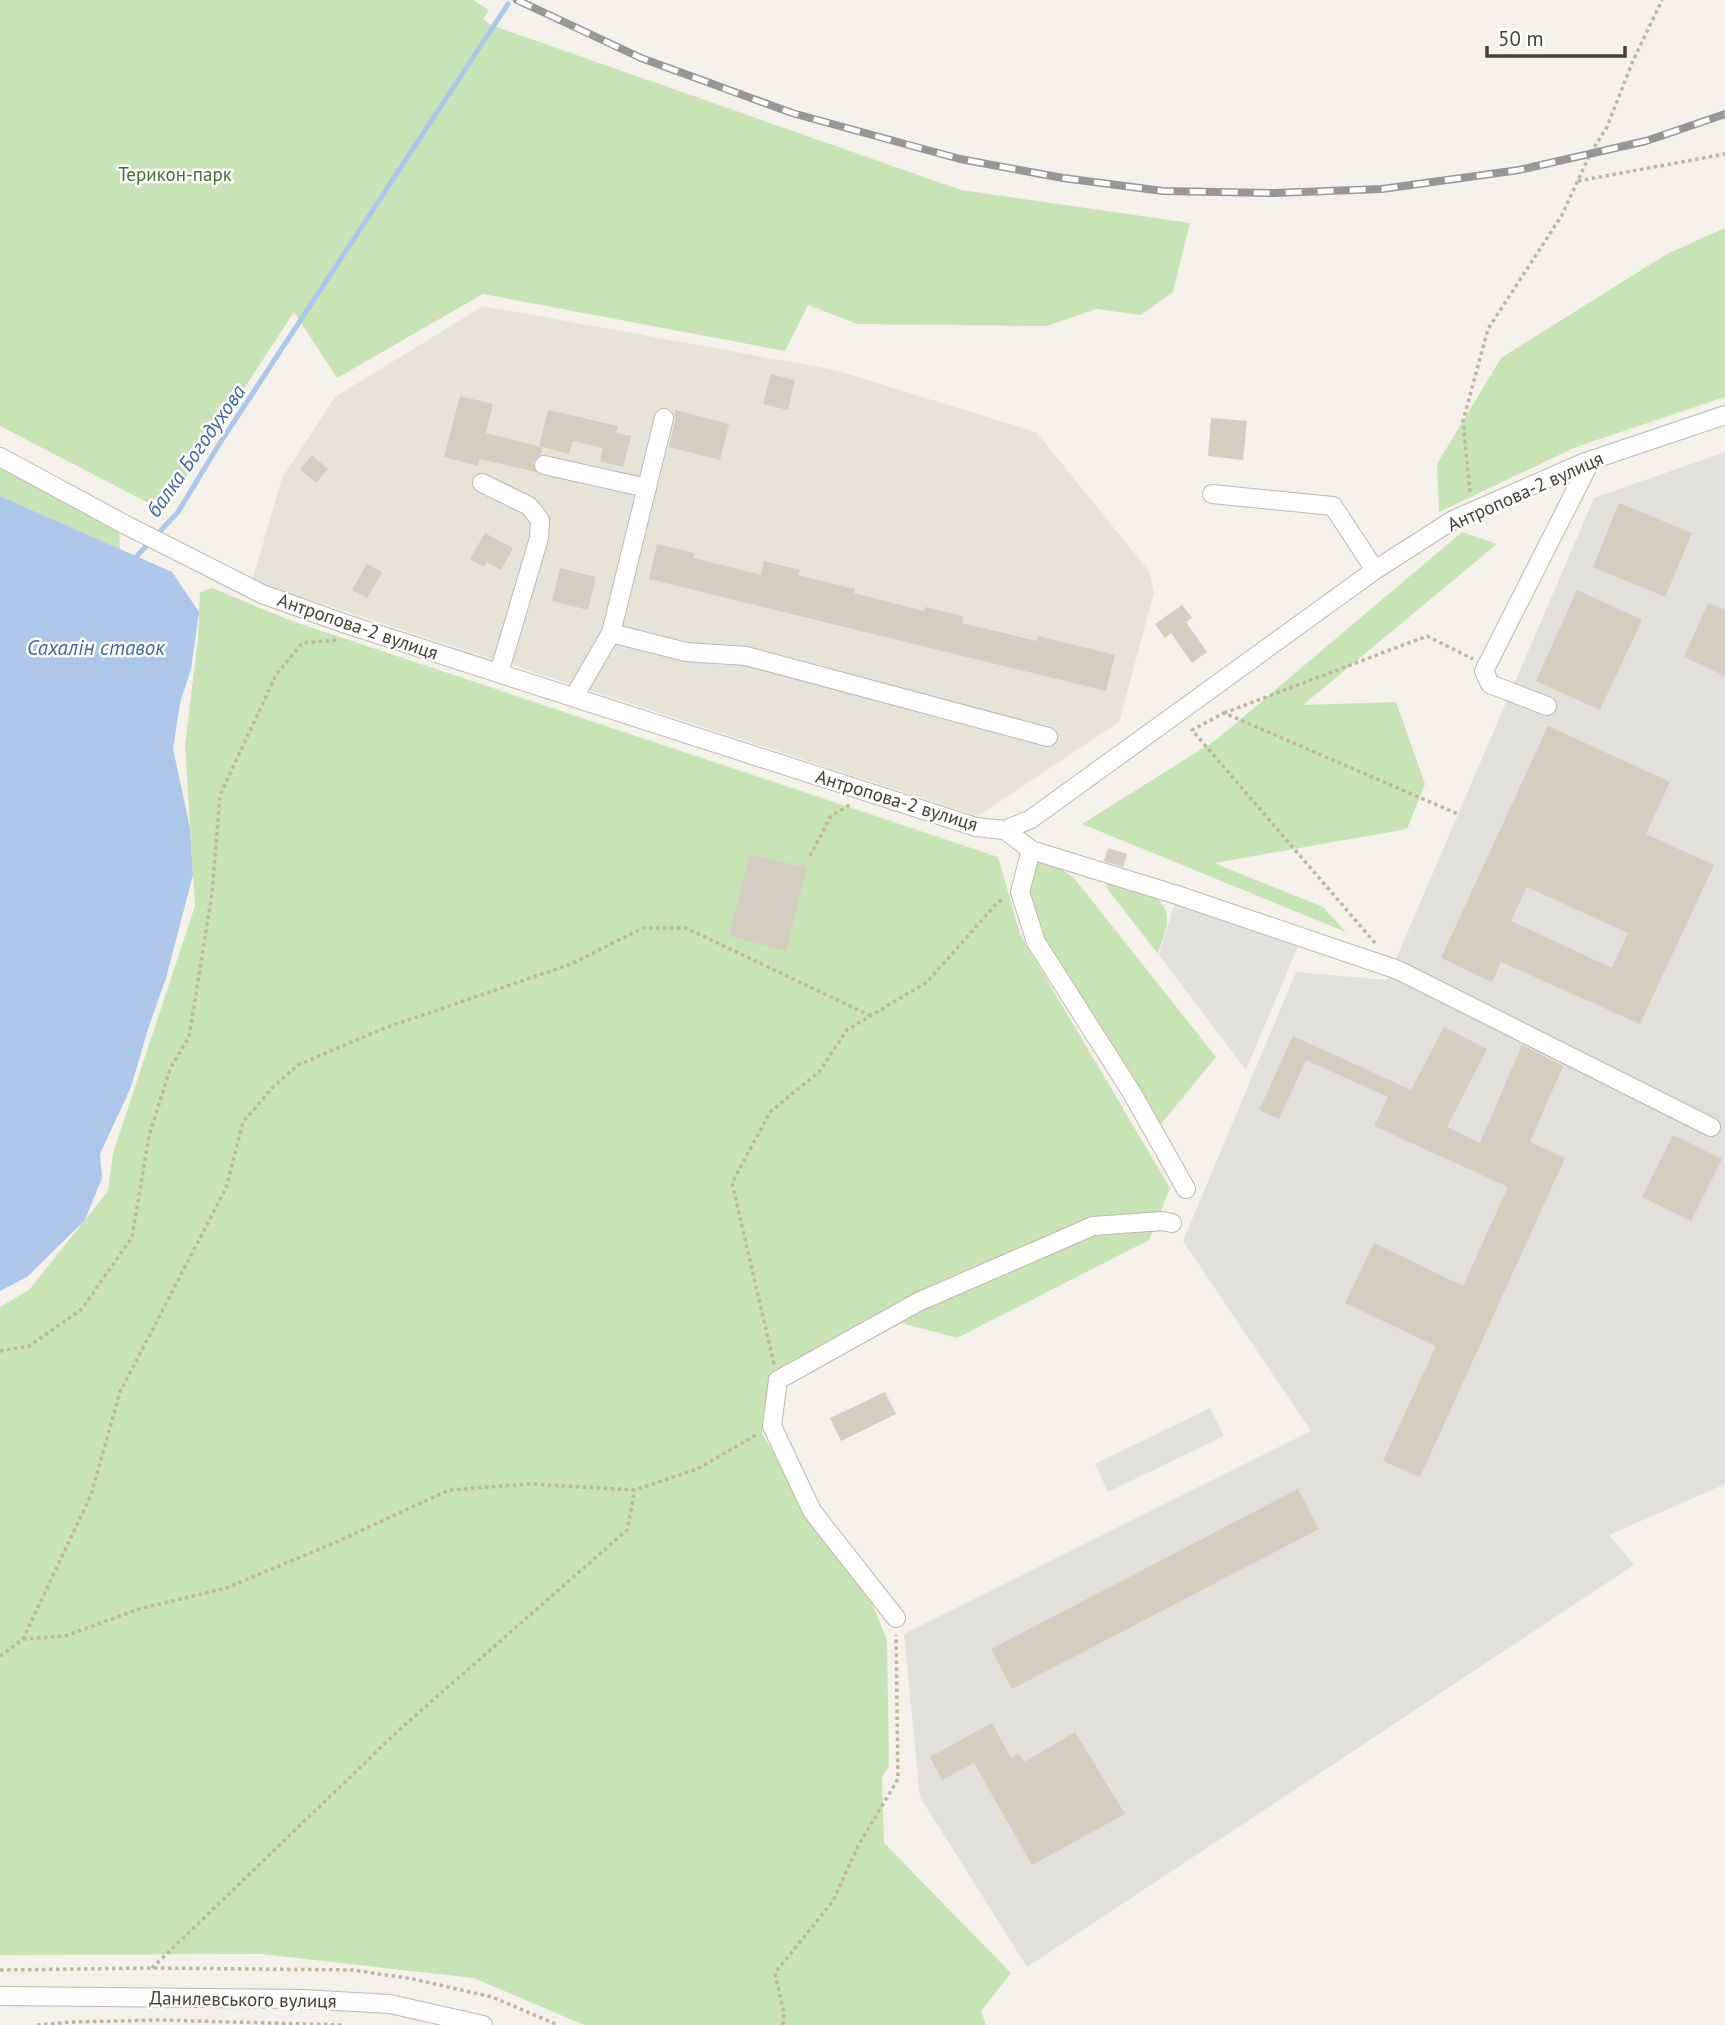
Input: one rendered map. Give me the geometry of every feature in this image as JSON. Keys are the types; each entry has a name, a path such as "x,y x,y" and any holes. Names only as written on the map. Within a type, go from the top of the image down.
{"street":[{"name":"Антропова-2 вулиця","path":"0,457 262,594 346,624 976,827 1005,830 1031,819 1375,570 1453,520 1591,460 1725,415"},
{"path":"574,697 611,633 664,418"},
{"path":"1547,706 1490,684 1484,671 1591,460"},
{"path":"544,466 647,488"},
{"path":"482,483 529,506 540,520 539,538 499,673"},
{"path":"1212,494 1333,506 1375,570"},
{"path":"611,633 686,652 746,656 1048,737"},
{"path":"1005,830 1031,850 1177,895 1398,970 1711,1127"},
{"path":"1031,850 1020,892 1035,942 1132,1093 1186,1189"},
{"path":"896,1618 812,1511 772,1426 778,1380 918,1302 1093,1226 1163,1221 1172,1223"},
{"name":"Данилевського вулиця","path":"0,1996 302,1999 390,2004 483,2025"}],"path":[{"path":"1472,512 1463,421 1488,329 1562,215 1590,154 1607,127 1632,63 1662,0"},
{"path":"1578,181 1725,154"},
{"path":"0,1351 29,1346 82,1309 132,1237 149,1136 170,1069 189,1037 212,894 220,795 276,676 302,643 337,641 346,624"},
{"path":"1398,970 1192,730 1223,713 1427,636 1487,665"},
{"path":"1223,713 1458,814"},
{"path":"810,856 831,816 870,793"},
{"path":"778,1380 732,1184 770,1112 819,1072 847,1030 927,982 998,902 1020,892"},
{"path":"0,1656 23,1639 91,1495 120,1392 226,1188 243,1122 272,1088 298,1065 382,1029 571,964 643,928 686,928 871,1016"},
{"path":"23,1639 65,1636 139,1609 226,1588 334,1543 449,1490 529,1484 635,1490 697,1469 772,1426"},
{"path":"152,1968 400,1729 627,1530 635,1490"},
{"path":"783,2025 784,2013 775,1973 833,1901 858,1846 898,1779 896,1618"},
{"path":"0,1970 353,1970 413,1979 492,1997 558,2025"},
{"path":"37,2025 160,2020 344,2025"}],"shaded area":[{"path":"483,306 835,370 1036,432 1149,571 1154,593 1119,722 978,816 252,581 282,478 335,397"},
{"path":"1725,452 1725,1484 1609,1535 1634,1565 1027,1967 920,1797 904,1634 1311,1431 1183,1241 1296,972 1387,980 1594,498"},
{"path":"1177,895 1302,937 1246,1070 1159,955"},
{"path":"1210,1408 1224,1436 1108,1492 1095,1464"}],"green space":[{"name":"Терикон-парк","path":"0,0 473,0 489,10 483,19 491,25 961,190 1190,223 1173,292 1141,315 1096,309 1047,326 858,324 808,305 785,351 483,294 337,378 294,312 164,511 0,426"},
{"path":"1725,228 1725,397 1576,447 1439,512 1437,464 1501,358 1667,254"},
{"path":"0,467 119,531 120,549 0,496"},
{"path":"1462,532 1497,544 1303,705 1396,702 1425,784 1407,829 1214,863 1323,907 1346,932 1082,824 1216,740"},
{"path":"212,588 289,620 998,857 1020,934 1170,1188 1149,1240 957,1338 875,1316 770,1376 762,1434 842,1562 863,1581 887,1640 889,1766 882,1777 884,1843 1011,1973 981,2011 986,2025 584,2025 474,1978 261,1954 0,1955 0,1307 29,1290 108,1191 113,1153 195,906 185,745 198,639 200,592"},
{"path":"1035,860 1057,866 1074,878 1216,1057 1161,1124 1038,940 1030,900"},
{"path":"1107,883 1156,898 1162,904 1166,911 1167,924 1158,954 1106,887"}],"water":[{"name":"Сахалін ставок","path":"0,496 172,572 199,612 191,669 180,703 173,749 190,828 193,875 166,978 131,1087 100,1154 102,1178 85,1220 27,1277 0,1291"}],"building":[{"path":"771,374 795,380 788,410 763,404"},
{"path":"460,396 493,404 486,433 542,447 541,454 533,462 536,472 480,459 478,466 444,457"},
{"path":"548,410 618,426 616,433 631,436 623,467 600,461 603,448 573,441 569,454 539,446"},
{"path":"675,410 729,424 720,460 669,447"},
{"path":"1211,418 1247,421 1243,460 1208,456"},
{"path":"312,455 328,469 316,483 300,469"},
{"path":"1619,503 1692,533 1665,597 1593,567"},
{"path":"485,533 513,548 501,570 487,562 484,567 470,559"},
{"path":"657,544 695,553 693,558 761,575 764,561 800,570 798,575 855,589 854,593 924,611 925,607 963,616 962,623 1037,641 1038,636 1115,655 1106,691 649,579"},
{"path":"367,564 382,572 367,598 352,590"},
{"path":"560,568 596,577 588,610 552,601"},
{"path":"1577,590 1642,620 1600,710 1536,681"},
{"path":"1708,603 1725,610 1725,676 1684,657"},
{"path":"1182,605 1192,618 1186,622 1207,652 1192,663 1171,633 1165,638 1155,624"},
{"path":"1548,726 1670,782 1646,834 1714,865 1640,1024 1501,962 1492,982 1441,958","holes":["1527,887 1628,933 1612,968 1511,921"]},
{"path":"1108,848 1127,854 1123,867 1104,861"},
{"path":"750,854 807,868 786,951 729,936"},
{"path":"1444,1027 1487,1049 1447,1127 1480,1143 1522,1045 1563,1066 1530,1142 1565,1158 1420,1477 1383,1461 1436,1346 1345,1303 1374,1243 1463,1286 1508,1187 1374,1126 1388,1097 1306,1060 1279,1119 1259,1110 1293,1036 1411,1090"},
{"path":"1673,1135 1722,1159 1691,1221 1642,1197"},
{"path":"885,1392 896,1414 841,1441 830,1418"},
{"path":"1298,1489 1319,1529 1012,1689 991,1649"},
{"path":"992,1723 1011,1758 1019,1754 1024,1762 1075,1732 1125,1814 1032,1865 974,1763 942,1780 930,1757"}],"waterway":[{"name":"балка Богодухова","path":"134,563 136,557 178,512 218,446 508,4"}],"railway":[{"path":"517,0 641,58 792,113 960,159 1063,178 1163,191 1274,193 1382,189 1519,170 1646,141 1725,114"}]}
